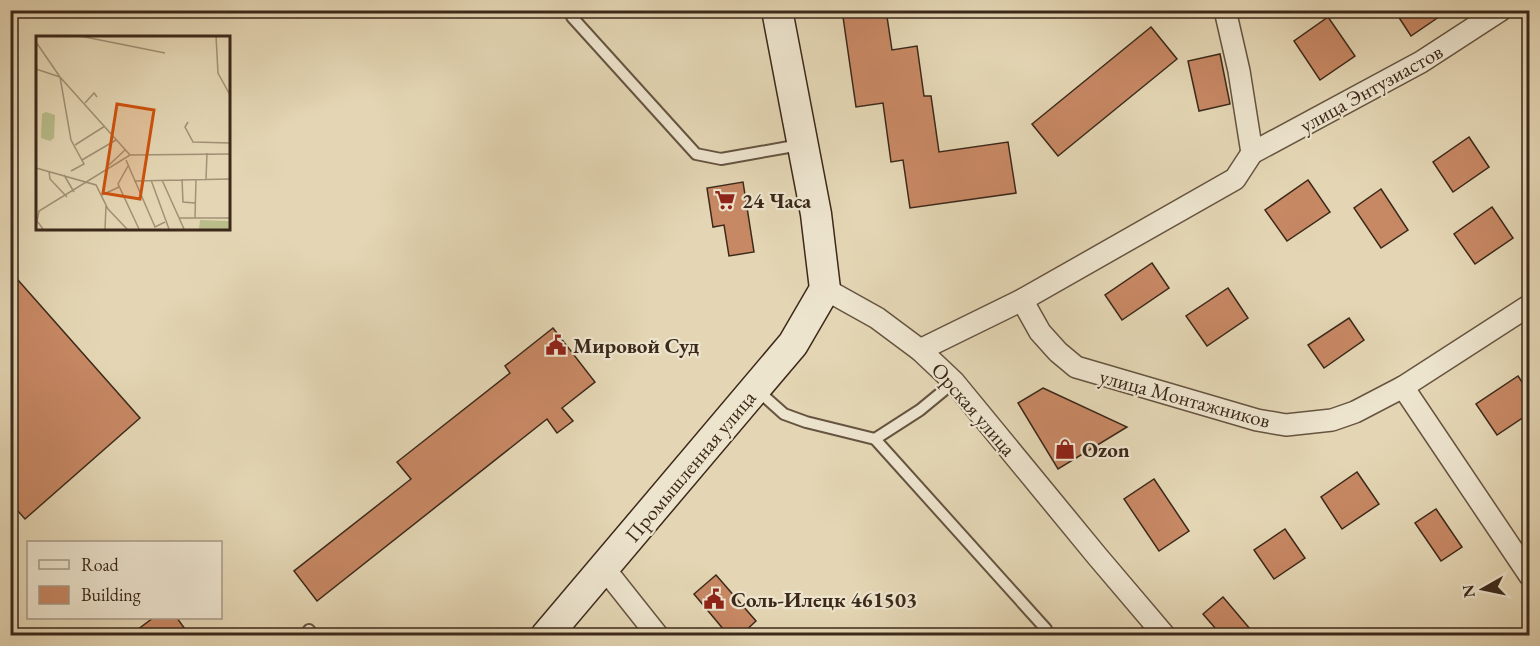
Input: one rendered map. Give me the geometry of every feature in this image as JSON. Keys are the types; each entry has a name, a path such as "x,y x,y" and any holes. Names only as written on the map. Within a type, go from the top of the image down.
{"street":[{"path":"777,10 816,214 825,289"},
{"path":"1225,10 1239,70 1248,160"},
{"name":"улица Энтузиастов","path":"920,350 1022,300 1235,179 1248,160 1421,62 1501,10"},
{"name":"Орская улица","path":"825,289 877,318 920,350 954,382 1164,636"},
{"name":"Промышленная улица","path":"546,636 793,344 825,289"},
{"name":"улица Монтажников","path":"1022,300 1040,332 1076,367 1257,420 1286,424 1332,420 1355,412 1402,387 1530,305"},
{"path":"1402,387 1530,576"},
{"path":"604,568 658,636"}],"lane":[{"path":"572,17 696,154 722,159 803,144"},
{"path":"875,439 920,410 954,382"},
{"path":"756,388 784,414 806,422 875,439 1046,629"}],"building":[{"path":"842,10 886,10 892,50 917,46 924,96 931,96 939,152 1008,142 1016,193 910,208 903,160 891,162 883,103 856,107"},
{"path":"1394,10 1449,10 1411,36"},
{"path":"1328,17 1355,56 1320,80 1294,41"},
{"path":"1151,27 1177,59 1058,156 1032,124"},
{"path":"1220,54 1230,104 1199,111 1188,61"},
{"path":"1469,137 1489,167 1453,192 1433,162"},
{"path":"1308,180 1330,212 1287,241 1265,210"},
{"path":"743,182 754,252 729,256 724,225 713,227 707,188"},
{"path":"1381,189 1408,230 1381,248 1354,208"},
{"path":"1492,207 1513,238 1475,264 1454,234"},
{"path":"1152,263 1169,288 1122,320 1105,295"},
{"path":"10,271 140,418 25,519 10,502"},
{"path":"1228,288 1248,318 1207,346 1186,316"},
{"path":"1349,318 1364,340 1324,368 1308,345"},
{"path":"553,328 595,382 562,408 573,421 557,433 547,419 317,601 294,571 411,479 397,462 510,373 505,366"},
{"path":"1518,376 1530,394 1530,413 1497,435 1476,404"},
{"path":"1043,388 1127,427 1058,469 1018,403"},
{"path":"1357,472 1379,504 1342,529 1321,497"},
{"path":"1154,479 1189,531 1159,551 1124,499"},
{"path":"1436,509 1462,547 1441,561 1415,523"},
{"path":"1285,529 1305,558 1274,579 1254,550"},
{"path":"716,575 756,621 740,636 729,636 694,594"},
{"path":"1223,597 1256,636 1222,636 1203,614"},
{"path":"152,619 178,619 190,636 129,636"}],"place":[{"name":"24 Часа","path":"725,200"},
{"name":"Мировой Суд","path":"556,345"},
{"name":"Ozon","path":"1065,449"},
{"name":"Соль-Илецк 461503","path":"714,599"}]}
